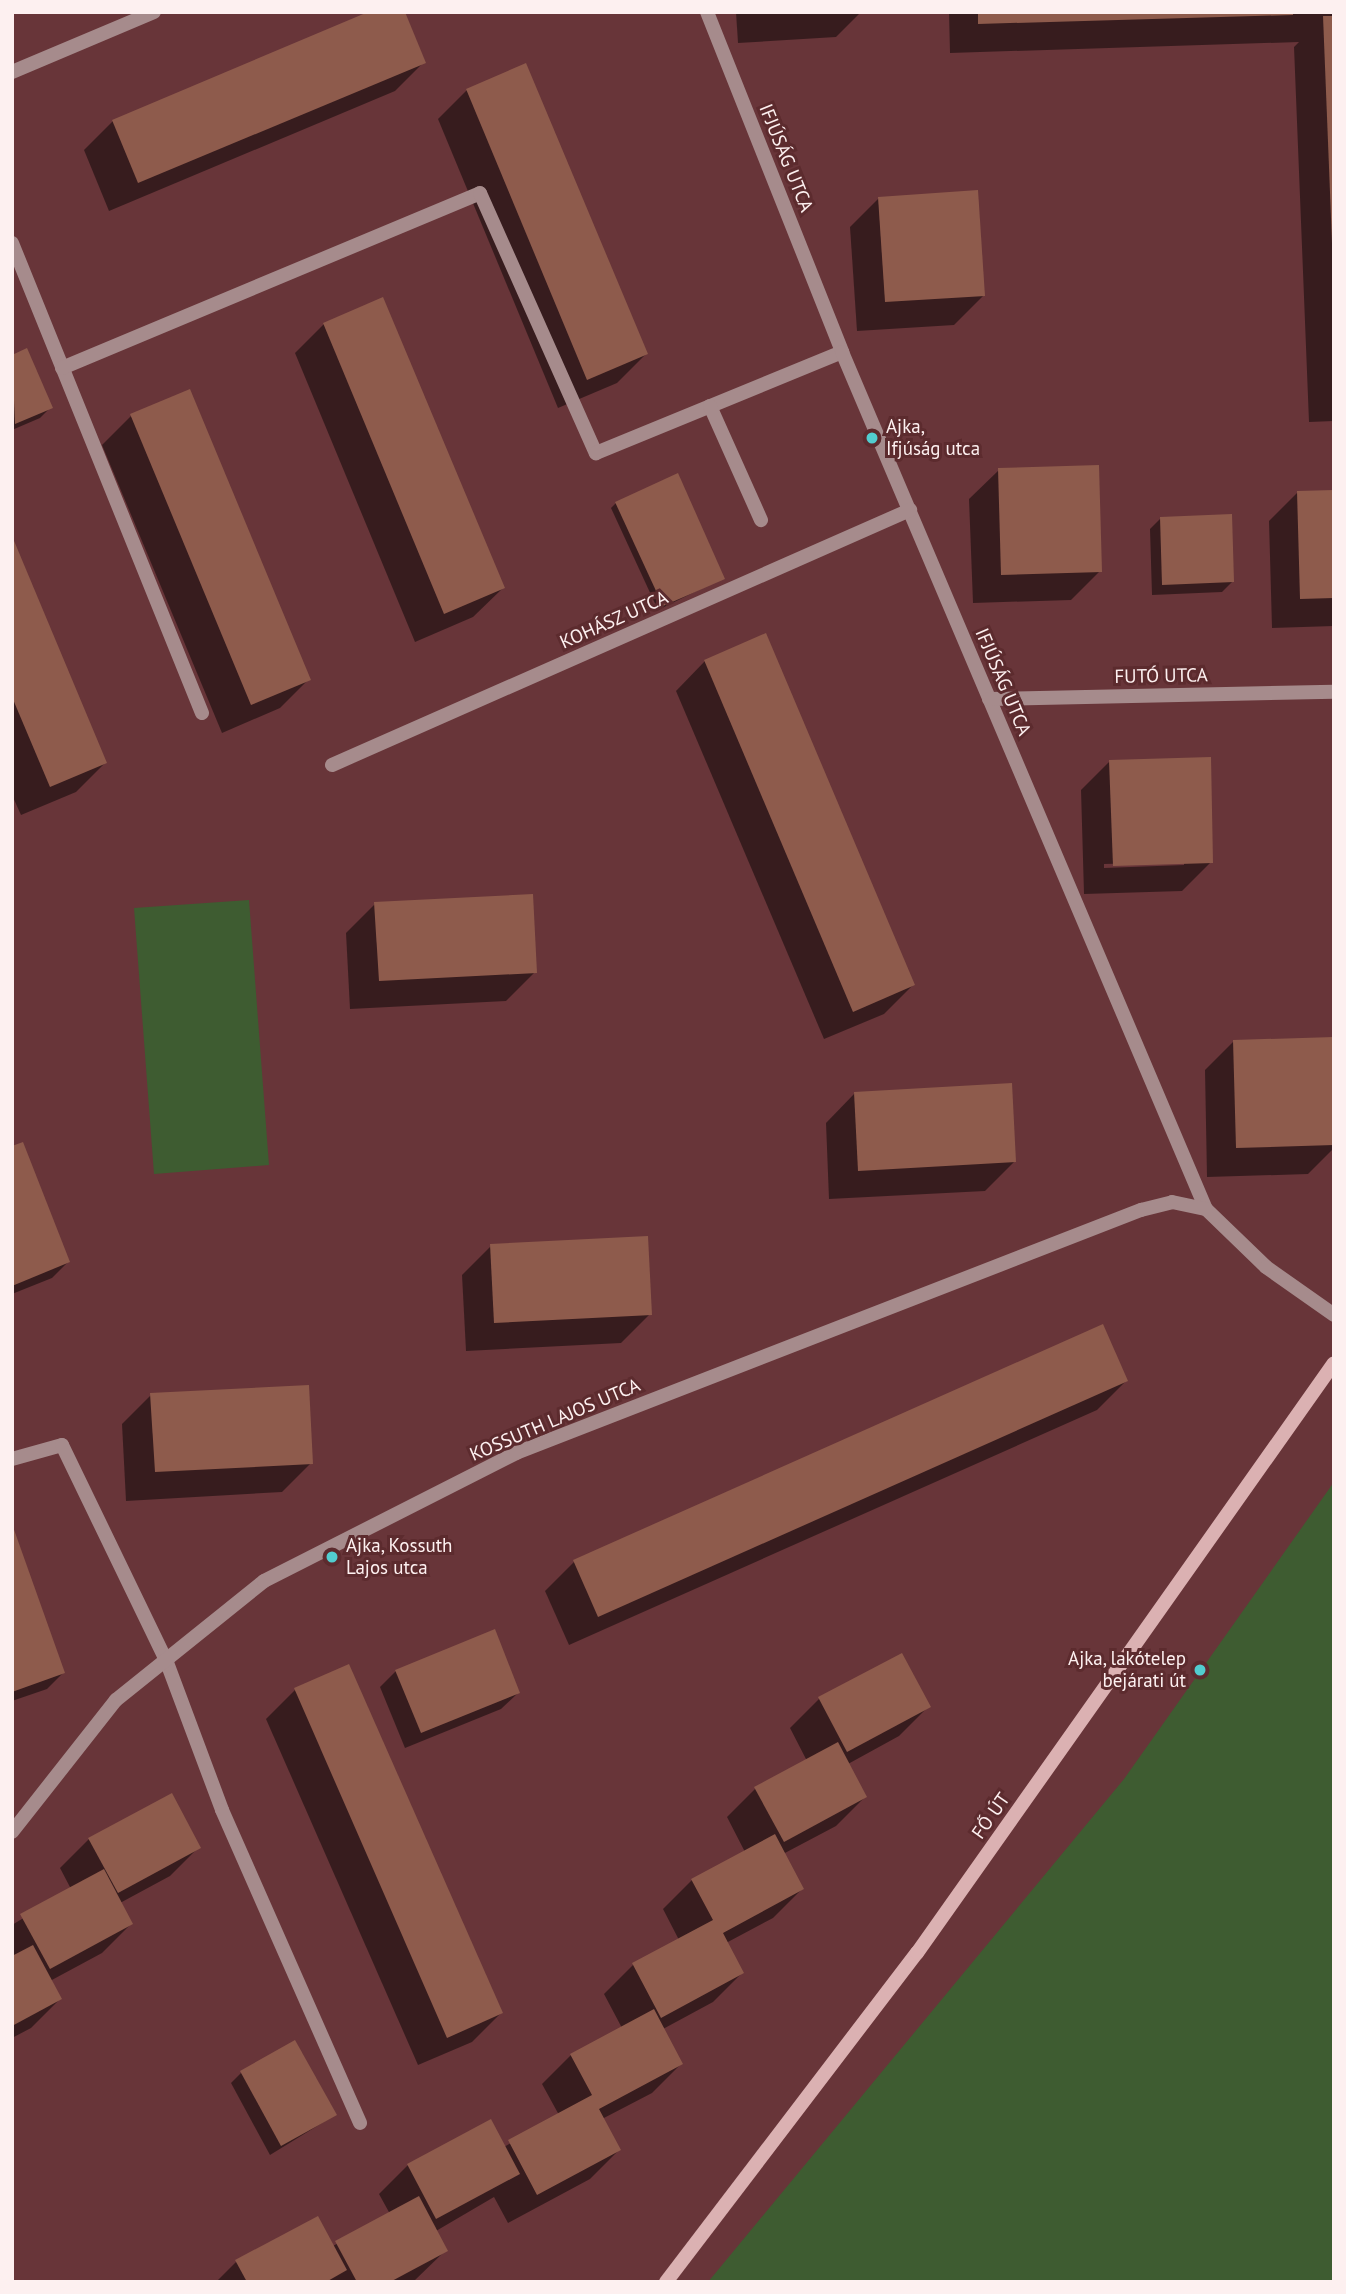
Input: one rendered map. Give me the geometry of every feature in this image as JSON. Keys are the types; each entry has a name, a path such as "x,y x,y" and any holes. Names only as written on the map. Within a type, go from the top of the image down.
{"main road":[{"name":"FŐ ÚT","path":"666,2282 917,1953 1334,1363"}],"street":[{"path":"12,72 154,12"},
{"name":"IFJÚSÁG UTCA","path":"707,12 842,352 1206,1209 1266,1267 1334,1315"},
{"path":"62,368 480,193 596,453 842,352"},
{"path":"12,243 202,713"},
{"path":"710,406 761,520"},
{"name":"KOHÁSZ UTCA","path":"332,765 910,510"},
{"name":"FUTÓ UTCA","path":"989,699 1334,692"},
{"name":"KOSSUTH LAJOS UTCA","path":"12,1832 116,1700 264,1581 516,1453 1141,1210 1172,1202 1206,1209"},
{"path":"12,1460 62,1445 166,1660 222,1810 360,2123"}],"green space":[{"path":"249,900 269,1165 154,1174 134,908"},
{"path":"1334,1482 1334,2282 708,2282 1124,1779"}],"building":[{"path":"368,12 405,12 426,63 138,183 112,120"},
{"path":"978,12 1293,12 1293,15 978,24"},
{"path":"1323,16 1334,16 1334,243 1332,243"},
{"path":"526,63 648,354 587,380 466,89"},
{"path":"978,190 985,296 885,302 878,197"},
{"path":"383,297 505,588 444,614 323,323"},
{"path":"27,348 53,408 15,424 12,355"},
{"path":"190,389 311,680 251,705 130,414"},
{"path":"1099,465 1102,572 1001,575 998,468"},
{"path":"678,473 725,579 663,606 615,502"},
{"path":"1334,490 1334,598 1300,599 1297,491"},
{"path":"1232,514 1234,582 1162,585 1160,517"},
{"path":"12,536 107,763 50,787 12,697"},
{"path":"766,633 915,985 853,1012 704,660"},
{"path":"1211,757 1213,863 1113,866 1109,760"},
{"path":"533,894 537,973 379,981 374,902"},
{"path":"1334,1037 1334,1145 1236,1148 1233,1040"},
{"path":"1012,1083 1016,1162 858,1171 854,1092"},
{"path":"23,1142 70,1262 12,1286 12,1146"},
{"path":"648,1236 652,1315 494,1323 490,1244"},
{"path":"1103,1324 1128,1381 598,1617 573,1560"},
{"path":"309,1385 313,1464 155,1472 150,1393"},
{"path":"12,1524 65,1673 12,1692"},
{"path":"495,1629 520,1693 421,1733 395,1670"},
{"path":"902,1653 931,1707 847,1752 818,1697"},
{"path":"349,1664 503,2013 447,2038 294,1688"},
{"path":"838,1742 867,1797 784,1842 754,1787"},
{"path":"172,1793 201,1848 118,1893 88,1838"},
{"path":"775,1834 804,1889 723,1933 744,1973 661,2018 632,1963 713,1920 691,1879"},
{"path":"104,1869 133,1924 50,1969 20,1914"},
{"path":"33,1945 62,1999 12,2026 12,1956"},
{"path":"654,2009 683,2064 599,2109 621,2150 537,2195 508,2140 592,2095 570,2054"},
{"path":"295,2040 337,2115 281,2146 240,2071"},
{"path":"491,2119 520,2174 436,2219 407,2164"},
{"path":"419,2196 448,2251 390,2282 357,2282 335,2241"},
{"path":"318,2216 347,2270 326,2282 247,2282 235,2260"}],"place":[{"name":"Ajka, Ifjúság utca","path":"872,438"},
{"name":"Ajka, Kossuth Lajos utca","path":"332,1557"},
{"name":"Ajka, lakótelep bejárati út","path":"1200,1670"}]}
